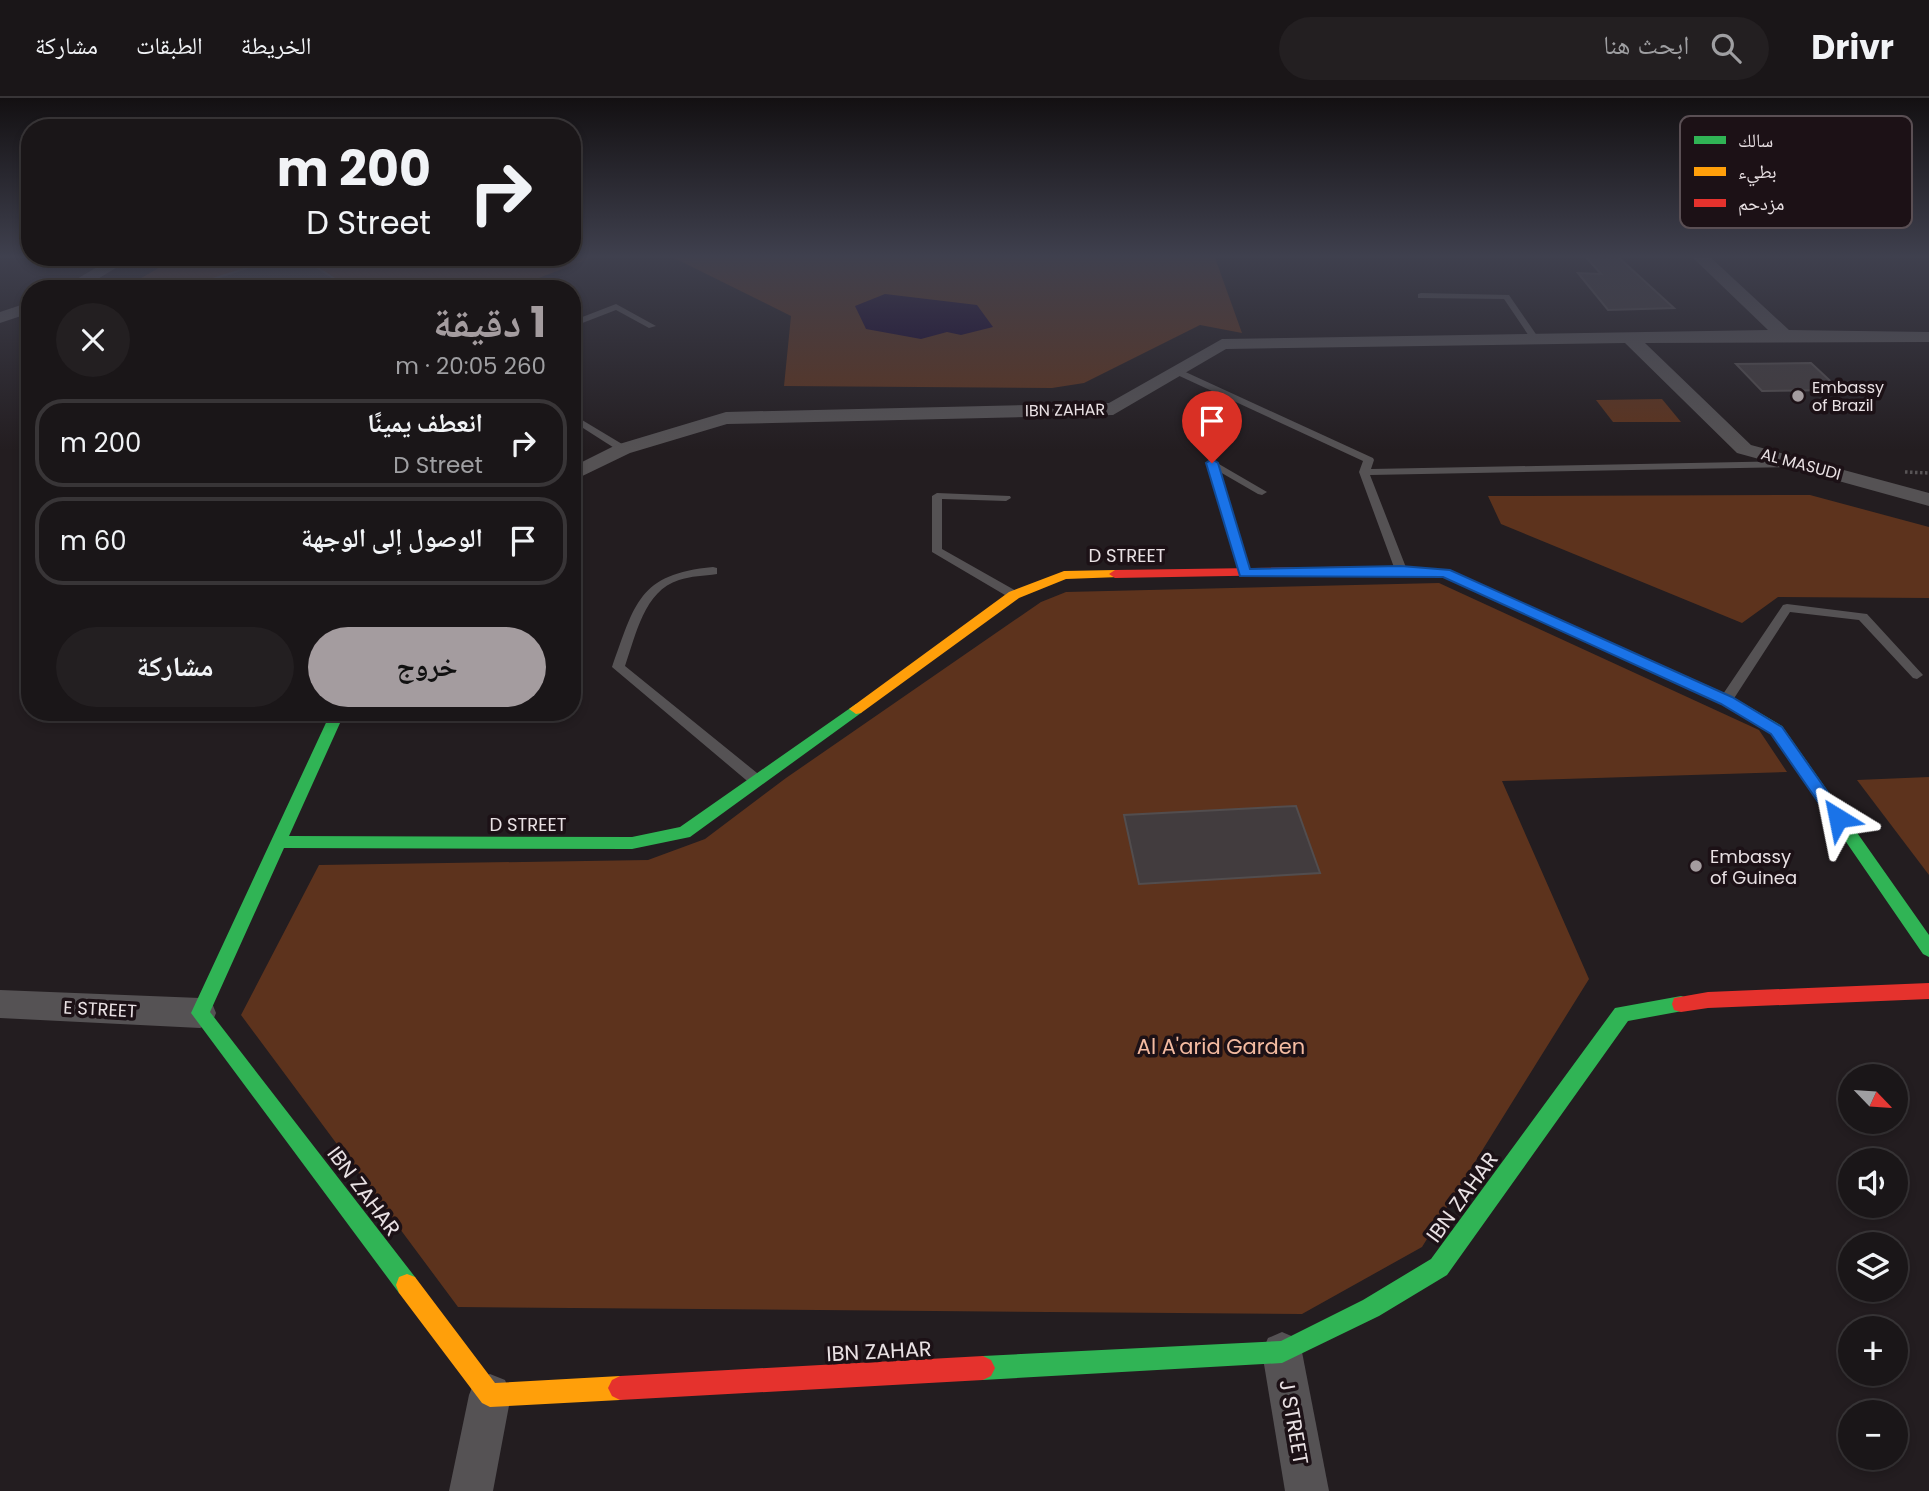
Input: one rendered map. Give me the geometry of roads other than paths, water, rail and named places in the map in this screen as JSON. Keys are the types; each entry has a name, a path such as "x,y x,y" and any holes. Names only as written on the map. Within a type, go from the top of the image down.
{"street":[{"path":"1768,320 1784,335"},
{"name":"IBN ZAHAR","path":"581,470 623,449 726,418 1114,409 1222,344 1784,335 1929,337"},
{"name":"AL MASUDI","path":"1631,339 1744,449 1929,500"},
{"name":"D STREET","path":"281,842 632,844 684,833 1014,595 1064,575 1401,570 1445,573 1726,701 1777,730 1929,949"},
{"path":"200,1013 281,842 334,721"},
{"name":"IBN ZAHAR","path":"200,1013 490,1395 1282,1352 1371,1308 1439,1267 1622,1014 1709,1000 1929,991"},
{"name":"E STREET","path":"0,1004 200,1013"},
{"name":"J STREET","path":"1282,1352 1307,1491"},
{"path":"471,1491 490,1395"}],"lane":[{"path":"641,320 652,326"},
{"path":"1522,320 1536,340"},
{"path":"1177,371 1369,460 1364,472 1401,570"},
{"path":"581,423 623,449"},
{"path":"1245,573 1212,463 1262,492"},
{"path":"1364,472 1803,464"},
{"path":"1006,498 937,496 936,550 1014,595"},
{"path":"713,571 684,572 649,591 618,667 758,782"},
{"path":"1726,701 1787,608 1863,617 1917,675"}],"place":[{"name":"Embassy of Brazil","path":"1798,396"},
{"name":"Embassy of Guinea","path":"1696,866"}],"park label":[{"name":"Al A'arid Garden","path":"1221,1046"}]}
